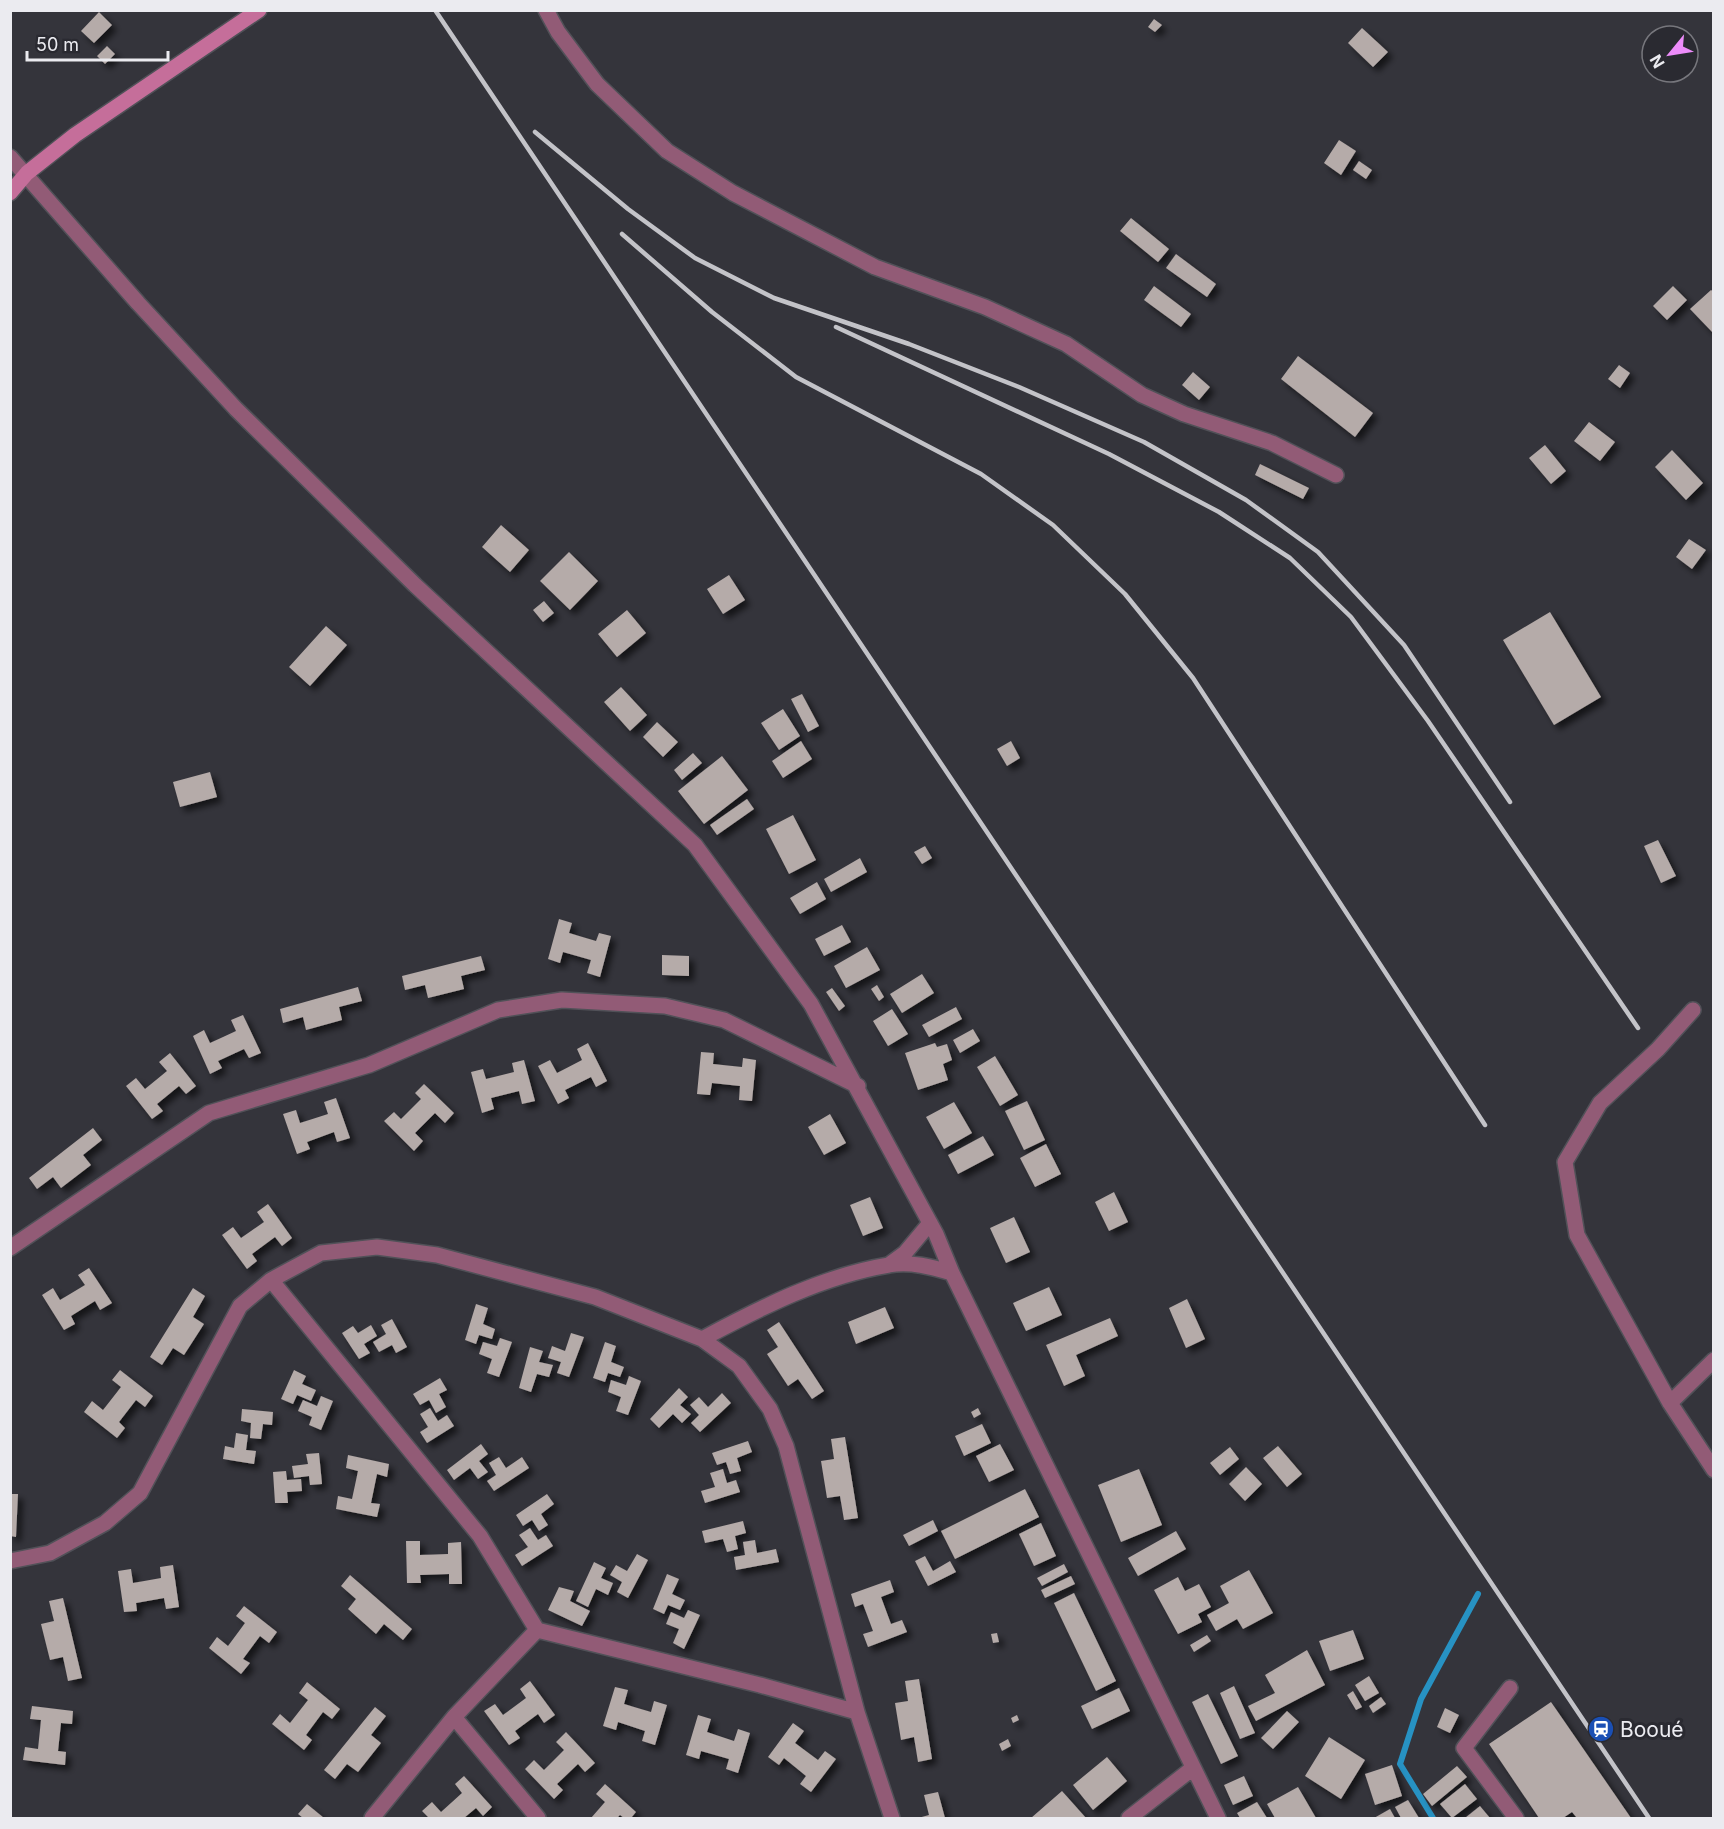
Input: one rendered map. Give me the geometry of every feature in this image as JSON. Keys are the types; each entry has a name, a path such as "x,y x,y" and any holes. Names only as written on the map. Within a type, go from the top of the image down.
{"street":[{"path":"10,193 27,173 75,135 259,10"},
{"path":"546,10 558,32 597,84 667,151 733,193 875,267 985,307 1066,344 1142,395 1184,414 1272,443 1336,475"},
{"path":"10,157 27,173 138,303 244,417 415,585 695,845 811,1004 858,1086 930,1223 952,1273 1218,1818"},
{"path":"10,1248 209,1113 369,1065 498,1010 562,1000 665,1006 724,1020 858,1086"},
{"path":"1693,1010 1658,1049 1600,1103 1565,1162 1577,1234 1670,1403 1713,1470"},
{"path":"702,1339 791,1294 890,1264 905,1253 930,1223"},
{"path":"10,1561 60,1548 105,1523 140,1493 240,1306 271,1280 321,1253 377,1247 437,1255 595,1296 702,1339 739,1366 770,1409 786,1446 857,1713 892,1818"},
{"path":"890,1264 927,1266 952,1273"},
{"path":"271,1280 480,1536 537,1630 759,1685 857,1713"},
{"path":"1670,1403 1713,1360"},
{"path":"372,1818 454,1718 537,1630"},
{"path":"1510,1688 1464,1748 1515,1818"},
{"path":"454,1718 538,1818"},
{"path":"1129,1818 1193,1768"}],"building":[{"path":"99,12 112,25 94,43 81,31"},
{"path":"1154,19 1162,25 1155,32 1148,27"},
{"path":"1362,28 1388,52 1373,67 1348,43"},
{"path":"107,46 115,54 105,64 97,56"},
{"path":"1339,140 1356,151 1341,175 1324,163"},
{"path":"1359,161 1372,170 1366,179 1353,170"},
{"path":"1131,218 1169,249 1158,262 1120,231"},
{"path":"1176,254 1216,284 1207,297 1166,268"},
{"path":"1154,286 1191,314 1181,327 1144,300"},
{"path":"1673,286 1687,300 1667,320 1653,306"},
{"path":"1711,290 1714,292 1714,334 1690,309"},
{"path":"1298,356 1373,413 1355,437 1281,379"},
{"path":"1619,365 1630,373 1620,388 1608,379"},
{"path":"1193,372 1210,387 1199,400 1182,385"},
{"path":"1589,422 1615,442 1600,461 1574,441"},
{"path":"1545,445 1566,471 1551,484 1529,458"},
{"path":"1672,450 1703,483 1686,500 1655,467"},
{"path":"1260,464 1309,488 1303,499 1255,475"},
{"path":"501,525 529,550 510,572 482,547"},
{"path":"1689,539 1706,550 1692,569 1676,557"},
{"path":"569,552 598,581 570,610 540,581"},
{"path":"729,575 745,600 723,614 707,589"},
{"path":"544,601 554,613 543,622 533,610"},
{"path":"627,610 646,633 617,657 598,634"},
{"path":"1550,612 1601,697 1554,725 1503,640"},
{"path":"326,626 347,645 310,686 289,667"},
{"path":"621,687 647,715 630,731 604,702"},
{"path":"802,694 819,726 808,732 791,699"},
{"path":"783,709 800,736 779,750 761,723"},
{"path":"657,722 678,742 663,757 643,737"},
{"path":"801,741 812,759 783,778 772,761"},
{"path":"1011,741 1020,758 1007,766 997,749"},
{"path":"693,753 702,763 682,780 674,770"},
{"path":"722,756 748,790 704,824 678,791"},
{"path":"210,772 217,797 180,807 173,782"},
{"path":"747,799 754,809 717,835 710,825"},
{"path":"793,815 816,860 789,874 766,829"},
{"path":"1658,840 1676,876 1661,883 1644,846"},
{"path":"925,846 932,858 922,864 914,852"},
{"path":"860,858 867,872 831,892 824,879"},
{"path":"817,882 826,899 800,914 790,898"},
{"path":"559,919 572,923 569,933 596,941 599,933 611,936 600,977 587,973 591,960 563,952 560,963 548,959"},
{"path":"842,925 851,942 824,956 815,939"},
{"path":"867,947 880,970 846,988 834,966"},
{"path":"662,955 689,956 689,976 662,975"},
{"path":"481,956 485,970 461,976 464,989 428,998 425,985 405,990 402,976"},
{"path":"922,974 934,993 902,1013 890,994"},
{"path":"877,985 884,997 879,1001 871,989"},
{"path":"358,987 362,1001 339,1007 342,1020 306,1030 303,1017 283,1023 280,1009"},
{"path":"832,988 845,1006 839,1011 826,992"},
{"path":"956,1007 962,1019 929,1037 922,1025"},
{"path":"892,1009 908,1034 888,1046 873,1021"},
{"path":"243,1015 261,1053 249,1058 244,1049 218,1061 222,1068 210,1074 193,1036 204,1030 210,1043 236,1031 231,1020"},
{"path":"973,1029 980,1041 960,1053 953,1040"},
{"path":"588,1043 607,1081 596,1087 591,1077 565,1090 569,1098 558,1104 538,1066 550,1060 557,1073 582,1060 577,1049"},
{"path":"935,1043 937,1047 947,1044 952,1060 943,1064 948,1080 918,1090 905,1053"},
{"path":"701,1052 714,1053 713,1064 742,1067 743,1058 756,1060 752,1101 739,1100 740,1086 712,1083 710,1095 697,1094"},
{"path":"170,1053 196,1086 186,1094 179,1086 157,1104 163,1111 152,1119 126,1086 136,1078 145,1089 167,1071 159,1062"},
{"path":"995,1056 1018,1095 1000,1106 977,1067"},
{"path":"524,1060 535,1101 522,1104 519,1091 491,1098 494,1109 482,1113 471,1072 483,1069 486,1079 514,1072 512,1063"},
{"path":"424,1084 454,1113 445,1123 435,1113 415,1133 423,1141 414,1151 384,1121 394,1112 401,1119 421,1099 415,1093"},
{"path":"336,1098 350,1138 337,1142 334,1132 307,1142 310,1149 297,1154 283,1114 296,1110 300,1123 328,1114 324,1102"},
{"path":"1027,1101 1045,1140 1024,1150 1005,1111"},
{"path":"954,1102 972,1133 944,1149 926,1117"},
{"path":"830,1114 846,1143 824,1155 808,1127"},
{"path":"93,1128 102,1140 83,1155 91,1165 61,1188 53,1177 37,1189 29,1178"},
{"path":"983,1136 994,1155 958,1174 948,1155"},
{"path":"1046,1144 1061,1174 1035,1187 1020,1158"},
{"path":"1114,1192 1128,1222 1109,1231 1095,1202"},
{"path":"870,1197 883,1228 863,1236 850,1205"},
{"path":"268,1204 292,1238 282,1246 275,1237 252,1254 257,1261 247,1269 222,1235 233,1227 241,1238 264,1222 257,1212"},
{"path":"1014,1217 1030,1252 1006,1263 990,1228"},
{"path":"89,1268 112,1303 100,1310 95,1301 71,1316 75,1324 64,1330 42,1295 53,1288 60,1300 85,1285 78,1275"},
{"path":"1049,1287 1062,1315 1026,1331 1013,1303"},
{"path":"193,1288 205,1296 193,1317 204,1324 184,1355 173,1348 162,1365 150,1357"},
{"path":"1187,1299 1205,1339 1186,1348 1169,1308"},
{"path":"476,1304 488,1308 483,1324 495,1329 492,1339 479,1335 476,1344 465,1340"},
{"path":"885,1307 894,1328 856,1344 848,1322"},
{"path":"1110,1318 1118,1336 1076,1355 1085,1376 1064,1386 1046,1345"},
{"path":"392,1319 407,1347 396,1353 392,1345 379,1352 373,1342 386,1334 381,1325"},
{"path":"779,1322 824,1391 812,1399 798,1379 788,1386 767,1354 778,1347 767,1330"},
{"path":"371,1325 377,1336 364,1344 370,1353 359,1359 342,1333 353,1326 358,1333"},
{"path":"571,1333 584,1337 569,1377 557,1373 561,1362 548,1358 552,1346 565,1351"},
{"path":"500,1338 512,1342 499,1377 487,1373 492,1359 479,1354 483,1342 497,1346"},
{"path":"605,1342 616,1346 611,1362 624,1367 620,1377 608,1373 605,1382 593,1378"},
{"path":"530,1347 543,1351 539,1362 553,1365 549,1377 537,1374 531,1392 519,1388"},
{"path":"120,1370 153,1396 145,1407 136,1400 119,1422 125,1428 117,1438 84,1412 92,1401 103,1410 121,1387 112,1380"},
{"path":"294,1370 306,1376 302,1384 316,1390 311,1401 297,1395 293,1404 281,1399"},
{"path":"629,1376 641,1381 628,1415 616,1411 621,1397 608,1392 611,1380 626,1385"},
{"path":"440,1378 447,1390 439,1394 446,1407 436,1413 429,1400 420,1405 413,1394"},
{"path":"679,1388 688,1397 680,1405 691,1414 682,1423 673,1414 659,1428 650,1419"},
{"path":"722,1393 731,1403 700,1432 691,1423 699,1415 690,1405 699,1397 708,1407"},
{"path":"321,1396 333,1401 321,1430 309,1425 312,1417 298,1411 303,1400 317,1406"},
{"path":"430,1408 438,1421 447,1415 454,1426 427,1443 420,1432 428,1427 420,1414"},
{"path":"978,1408 981,1414 974,1418 971,1412"},
{"path":"242,1409 273,1412 272,1425 263,1424 261,1439 250,1438 251,1423 241,1421"},
{"path":"982,1424 991,1443 964,1456 955,1436"},
{"path":"236,1433 248,1435 246,1450 256,1451 254,1464 223,1459 225,1446 234,1448"},
{"path":"845,1437 858,1518 844,1520 840,1496 827,1498 821,1461 834,1459 831,1439"},
{"path":"748,1441 752,1452 737,1458 741,1471 730,1474 726,1462 717,1465 712,1453"},
{"path":"481,1444 488,1454 479,1461 488,1472 478,1479 470,1468 454,1480 447,1470"},
{"path":"1000,1444 1014,1470 989,1482 976,1456"},
{"path":"1278,1446 1302,1474 1287,1487 1263,1458"},
{"path":"1230,1447 1239,1459 1220,1475 1210,1463"},
{"path":"319,1453 322,1484 310,1485 309,1476 294,1478 292,1466 308,1464 306,1454"},
{"path":"348,1455 389,1464 387,1477 377,1474 371,1503 380,1504 377,1517 336,1509 338,1496 352,1499 358,1471 346,1468"},
{"path":"499,1457 506,1468 522,1457 529,1468 494,1491 487,1481 496,1475 489,1463"},
{"path":"1246,1467 1262,1484 1245,1501 1229,1484"},
{"path":"723,1469 727,1483 736,1480 740,1492 705,1503 701,1491 715,1487 710,1473"},
{"path":"1139,1469 1162,1525 1121,1542 1098,1485"},
{"path":"286,1471 287,1480 301,1479 302,1491 287,1492 288,1503 275,1503 273,1472"},
{"path":"1025,1489 1039,1517 955,1559 941,1531"},
{"path":"10,1494 18,1494 16,1537 10,1536"},
{"path":"547,1494 554,1504 541,1514 548,1525 539,1531 532,1520 523,1526 516,1515"},
{"path":"933,1520 938,1531 909,1546 903,1535"},
{"path":"743,1521 746,1533 735,1536 738,1549 727,1552 723,1539 705,1543 702,1531"},
{"path":"1041,1523 1056,1556 1034,1566 1019,1534"},
{"path":"530,1528 538,1540 546,1535 553,1546 522,1566 515,1555 528,1547 519,1535"},
{"path":"1176,1531 1186,1549 1138,1576 1128,1558"},
{"path":"755,1540 757,1553 776,1549 779,1562 736,1570 734,1557 745,1555 743,1542"},
{"path":"406,1541 420,1541 420,1555 448,1554 448,1543 461,1542 462,1584 449,1584 449,1574 420,1575 421,1583 407,1583"},
{"path":"637,1554 648,1560 628,1598 617,1592 622,1582 610,1575 616,1565 627,1571"},
{"path":"925,1556 933,1571 950,1561 956,1572 928,1586 915,1561"},
{"path":"594,1562 606,1568 601,1578 613,1583 608,1595 596,1589 588,1607 576,1601"},
{"path":"1064,1564 1068,1572 1042,1586 1037,1578"},
{"path":"173,1565 179,1607 166,1609 164,1598 136,1603 137,1611 124,1612 118,1571 131,1569 133,1583 161,1578 160,1567"},
{"path":"1249,1570 1273,1613 1243,1629 1237,1619 1216,1631 1207,1615 1229,1603 1220,1586"},
{"path":"667,1574 679,1579 672,1594 685,1600 680,1610 668,1605 664,1614 653,1609"},
{"path":"350,1575 412,1629 403,1640 384,1624 376,1634 348,1609 356,1599 341,1586"},
{"path":"1071,1576 1075,1584 1045,1598 1041,1590"},
{"path":"1178,1577 1185,1591 1199,1584 1211,1607 1198,1614 1202,1622 1178,1634 1154,1590"},
{"path":"890,1580 894,1592 881,1597 891,1624 902,1620 907,1632 868,1647 863,1634 873,1631 863,1604 855,1607 851,1594"},
{"path":"559,1587 574,1591 570,1601 590,1611 582,1626 548,1610"},
{"path":"1074,1593 1116,1681 1096,1691 1054,1603"},
{"path":"63,1598 82,1678 68,1681 63,1657 50,1660 41,1624 54,1621 49,1601"},
{"path":"244,1606 277,1632 269,1643 260,1636 243,1659 250,1663 241,1674 209,1648 217,1637 228,1646 245,1623 236,1616"},
{"path":"688,1610 700,1615 684,1649 673,1643 679,1629 666,1624 671,1612 684,1618"},
{"path":"1353,1630 1364,1659 1330,1671 1319,1641"},
{"path":"997,1633 999,1642 993,1643 991,1634"},
{"path":"1207,1635 1211,1641 1194,1652 1190,1645"},
{"path":"1307,1650 1325,1685 1256,1721 1248,1706 1275,1693 1265,1675"},
{"path":"1369,1676 1379,1693 1365,1701 1355,1685"},
{"path":"919,1679 932,1759 918,1762 914,1737 901,1740 895,1703 908,1701 905,1681"},
{"path":"530,1681 555,1715 544,1723 538,1714 515,1731 520,1738 509,1745 484,1711 495,1704 503,1715 526,1698 520,1689"},
{"path":"307,1682 340,1709 332,1719 323,1712 306,1735 312,1740 304,1750 272,1724 280,1714 290,1723 308,1700 299,1693"},
{"path":"1234,1686 1255,1733 1240,1739 1220,1693"},
{"path":"615,1687 628,1690 624,1704 651,1712 654,1701 667,1705 655,1745 642,1741 645,1731 618,1722 616,1730 603,1726"},
{"path":"1119,1688 1130,1711 1092,1729 1081,1706"},
{"path":"1353,1691 1362,1707 1356,1710 1347,1695"},
{"path":"1208,1694 1238,1756 1221,1764 1192,1702"},
{"path":"1381,1697 1386,1704 1373,1713 1369,1706"},
{"path":"1551,1702 1631,1818 1577,1818 1572,1812 1563,1818 1539,1818 1489,1744"},
{"path":"32,1706 73,1711 72,1724 61,1723 58,1751 66,1752 65,1765 23,1760 25,1747 38,1749 41,1720 30,1719"},
{"path":"375,1707 386,1716 371,1735 381,1743 358,1772 347,1764 335,1779 324,1770"},
{"path":"1445,1708 1459,1715 1450,1733 1437,1727"},
{"path":"1287,1711 1299,1722 1273,1749 1261,1738"},
{"path":"698,1715 711,1719 707,1732 734,1741 738,1729 750,1733 738,1773 726,1769 729,1759 701,1751 699,1759 686,1755"},
{"path":"1017,1715 1019,1720 1013,1723 1011,1718"},
{"path":"793,1723 804,1731 795,1743 818,1760 825,1751 836,1759 811,1792 800,1784 806,1776 784,1758 779,1765 768,1757"},
{"path":"566,1732 595,1763 585,1772 578,1764 557,1784 563,1790 554,1799 525,1769 534,1760 544,1770 564,1750 556,1742"},
{"path":"1329,1737 1365,1760 1341,1799 1305,1776"},
{"path":"1008,1739 1011,1746 1002,1751 999,1744"},
{"path":"1107,1757 1127,1781 1093,1810 1073,1785"},
{"path":"1392,1765 1402,1796 1375,1805 1365,1774"},
{"path":"1457,1766 1467,1777 1432,1806 1423,1794"},
{"path":"464,1776 492,1807 483,1816 476,1808 464,1818 429,1818 422,1811 432,1802 441,1812 462,1793 455,1784"},
{"path":"1244,1776 1253,1796 1233,1805 1224,1785"},
{"path":"605,1784 636,1812 631,1818 624,1818 620,1815 617,1818 591,1818 605,1802 596,1794"},
{"path":"1465,1784 1477,1799 1452,1818 1440,1804"},
{"path":"1298,1787 1316,1818 1275,1818 1267,1804"},
{"path":"1062,1791 1086,1818 1031,1818"},
{"path":"938,1792 945,1818 918,1818 929,1815 924,1795"},
{"path":"1408,1800 1419,1818 1401,1818 1395,1807"},
{"path":"1257,1802 1267,1818 1240,1818 1237,1813"},
{"path":"307,1804 324,1818 303,1818 298,1814"},
{"path":"1480,1806 1490,1818 1465,1818"},
{"path":"1390,1809 1395,1818 1374,1818"}],"waterway":[{"path":"1433,1818 1400,1764 1421,1699 1478,1594"}],"railway":[{"path":"435,10 1649,1818"},
{"path":"535,132 628,209 695,258 774,298 909,344 1019,387 1144,442 1246,500 1318,552 1404,645 1510,802"},
{"path":"622,234 712,312 796,377 981,474 1053,525 1125,594 1193,678 1485,1125"},
{"path":"836,327 1109,454 1219,512 1290,558 1351,617 1428,721 1638,1028"}],"place":[{"name":"Booué","path":"1601,1729"}]}
